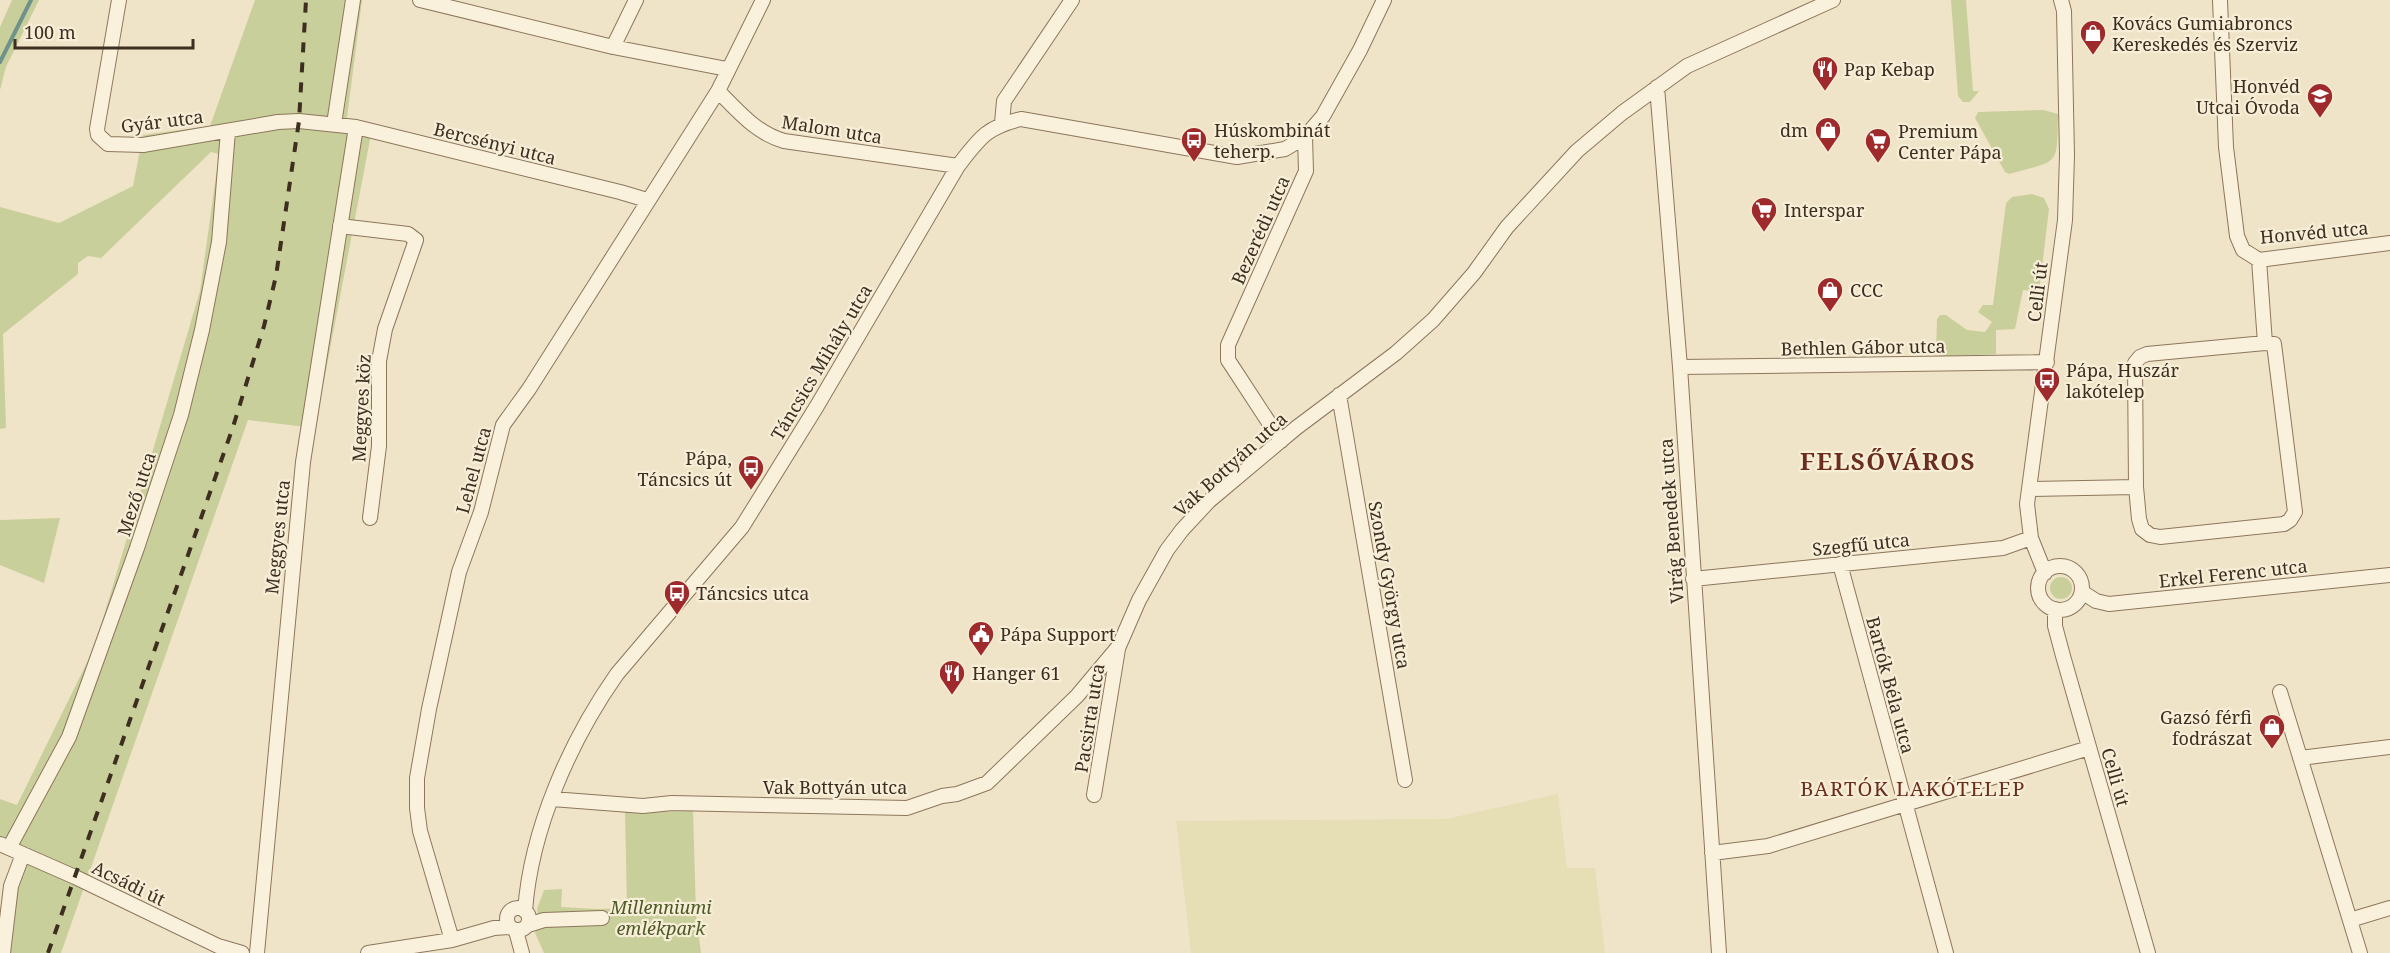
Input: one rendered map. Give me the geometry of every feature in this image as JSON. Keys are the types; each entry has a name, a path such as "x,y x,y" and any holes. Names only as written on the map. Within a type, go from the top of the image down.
{"street":[{"name":"Gyár utca","path":"119,0 97,129 102,141 117,145 143,145 278,122 334,124"},
{"path":"334,124 353,0"},
{"path":"420,0 613,47 727,69"},
{"path":"613,47 636,0"},
{"name":"Lehel utca","path":"452,940 420,831 417,778 429,709 459,572 481,512 503,424 529,389 718,91 763,0"},
{"path":"1072,0 1004,101 1002,123 1021,119 1237,157 1285,149 1305,137 1323,116 1360,50 1384,0"},
{"name":"Vak Bottyán utca","path":"552,799 643,806 672,803 907,808 987,783 1082,692 1119,646 1139,600 1167,550 1209,501 1339,395 1396,353 1433,320 1474,273 1507,227 1577,151 1622,113 1687,66 1833,0"},
{"name":"Honvéd utca","path":"2220,0 2226,147 2237,236 2243,250 2259,260 2390,243"},
{"name":"Celli út","path":"2064,4 2067,143 2064,220 2027,504 2031,538 2045,573 2041,579 2040,594 2043,601 2055,609 2055,626 2148,953"},
{"name":"Virág Benedek utca","path":"1656,87 1680,367 1719,953"},
{"name":"Malom utca","path":"718,91 757,129 777,139 958,166"},
{"name":"Táncsics Mihály utca","path":"519,921 540,832 573,749 599,699 617,674 742,526 817,406 958,166 982,136 1002,123"},
{"name":"Bercsényi utca","path":"334,124 356,127 647,200"},
{"name":"Meggyes utca","path":"257,953 303,462 356,127"},
{"name":"Mező utca","path":"4,846 69,737 137,548 181,415 202,330 219,242 228,131"},
{"name":"Bezerédi utca","path":"1281,441 1228,360 1228,345 1306,171 1305,137"},
{"name":"Meggyes köz","path":"340,226 408,234 416,240 385,329 379,361 380,446 370,518"},
{"path":"2259,260 2265,343"},
{"path":"2274,344 2295,512 2290,520 2284,524 2160,537 2150,535 2142,529 2139,519 2136,487 2135,363 2140,357 2147,354 2274,344"},
{"name":"Bethlen Gábor utca","path":"1680,367 2047,362"},
{"name":"Szondy György utca","path":"1339,395 1405,780"},
{"path":"2029,489 2136,487"},
{"name":"Szegfű utca","path":"1693,579 2002,548 2031,538"},
{"name":"Bartók Béla utca","path":"1840,564 1946,953"},
{"path":"2045,573 2051,568 2067,567 2079,577 2082,592 2075,604 2069,608 2055,609"},
{"name":"Erkel Ferenc utca","path":"2082,592 2096,601 2109,604 2390,575"},
{"name":"Pacsirta utca","path":"1094,795 1119,646"},
{"path":"2280,692 2360,953"},
{"path":"2300,758 2390,747"},
{"path":"1712,853 1768,846 2089,748"},
{"name":"Acsádi út","path":"4,846 75,877 218,946 242,953"},
{"path":"3,953 11,886 23,854"},
{"path":"2350,920 2390,908"},
{"path":"368,953 452,940 519,921 602,918"},
{"path":"519,921 522,952"}],"shaded area":[{"path":"1558,794 1567,868 1595,868 1605,953 1191,953 1176,821 1446,819"}],"green space":[{"path":"12,0 39,0 6,67 0,90 0,27"},
{"path":"255,0 362,0 347,118 373,124 315,428 248,420 61,953 0,953 15,859 0,853 0,799 17,805 95,646 200,291 219,154 211,152 101,258 88,256 78,263 78,274 3,334 6,428 0,429 0,207 59,223 133,186 143,135 210,126"},
{"path":"1951,0 1966,0 1973,91 1979,91 1970,102 1963,102 1958,96"},
{"path":"2043,110 2058,114 2056,153 2047,163 2009,174 2005,172 1975,118 1978,112"},
{"path":"2032,194 2044,198 2049,209 2039,292 2023,290 2015,329 1996,330 1996,354 1941,357 1936,352 1937,319 1940,315 1946,315 1967,330 1985,332 1992,322 1978,312 1983,305 1993,305 2006,203 2012,197"},
{"path":"60,518 44,583 0,565 0,520"},
{"path":"2061,577 2069,580 2072,588 2069,596 2061,599 2053,596 2050,588 2053,580"},
{"name":"Millenniumi emlékpark","path":"693,811 696,913 701,953 544,953 535,933 539,921 537,909 544,890 562,889 561,907 627,908 625,812"}],"waterway":[{"path":"0,62 31,0"}],"railway":[{"path":"48,953 233,427 264,326 276,276 299,121 306,0"}],"place":[{"name":"Kovács Gumiabroncs Kereskedés és Szerviz","path":"2093,56"},
{"name":"Pap Kebap","path":"1825,92"},
{"name":"Honvéd Utcai Óvoda","path":"2320,119"},
{"name":"dm","path":"1828,153"},
{"name":"Húskombinát teherp.","path":"1194,163"},
{"name":"Premium Center Pápa","path":"1878,164"},
{"name":"Interspar","path":"1764,233"},
{"name":"CCC","path":"1830,313"},
{"name":"Pápa, Huszár lakótelep","path":"2047,403"},
{"name":"Pápa, Táncsics út","path":"751,491"},
{"name":"Táncsics utca","path":"677,616"},
{"name":"Pápa Support","path":"981,657"},
{"name":"Hanger 61","path":"952,696"},
{"name":"Gazsó férfi fodrászat","path":"2272,750"}],"district":[{"name":"FELSŐVÁROS","path":"1888,460"},
{"name":"BARTÓK LAKÓTELEP","path":"1913,788"}]}
